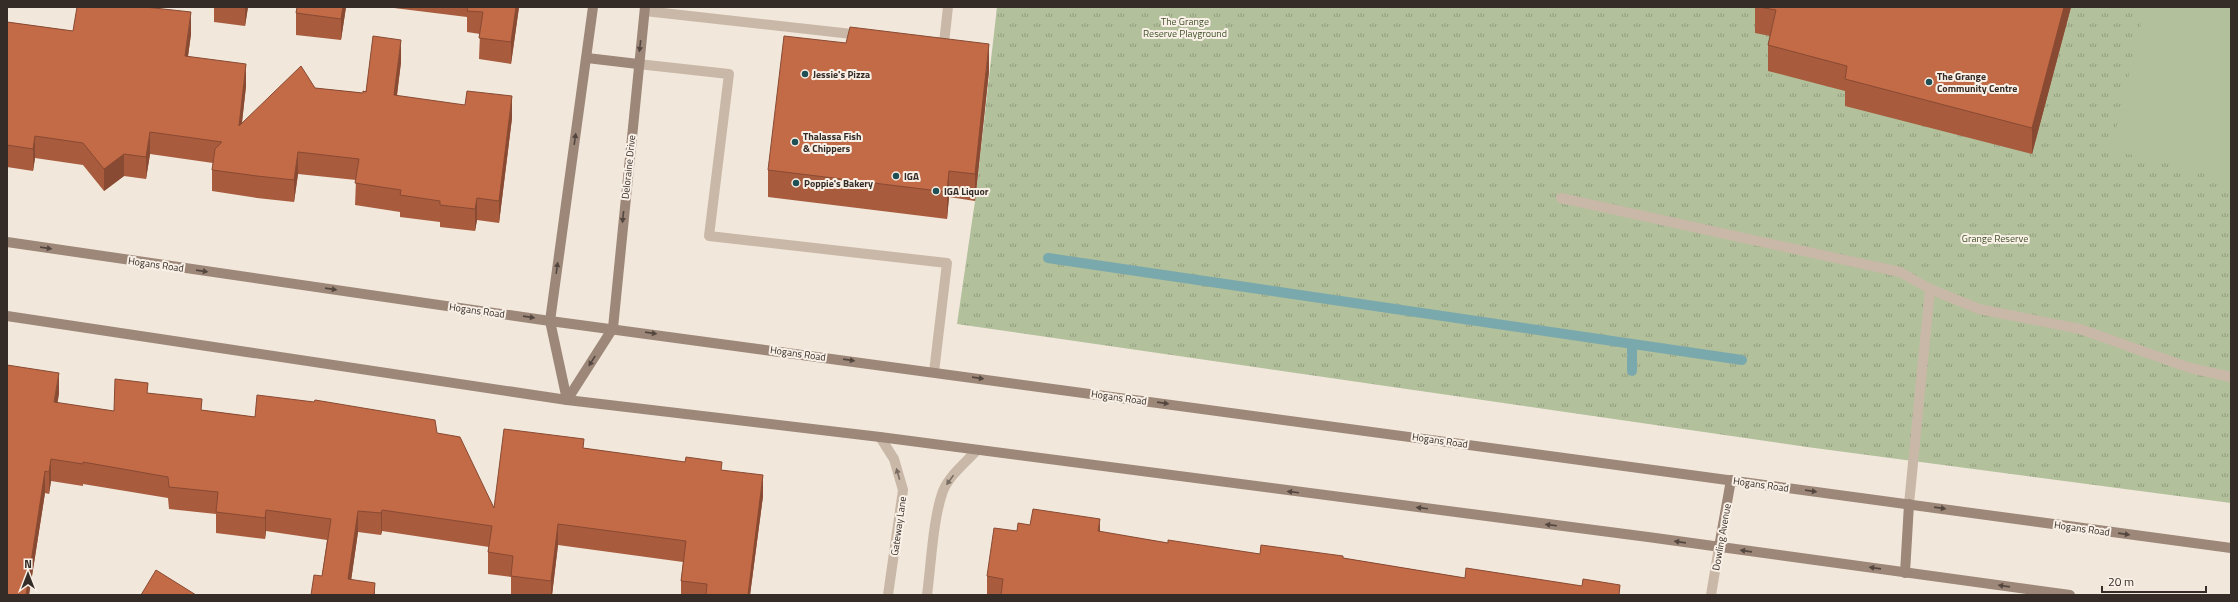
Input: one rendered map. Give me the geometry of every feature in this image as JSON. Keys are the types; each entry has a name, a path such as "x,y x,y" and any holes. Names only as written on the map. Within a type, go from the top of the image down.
{"street":[{"path":"567,400 550,320 593,7"},
{"path":"928,42 944,43 948,7"},
{"path":"645,9 874,36"},
{"name":"Deloraine Drive","path":"613,328 638,64 645,9"},
{"path":"586,58 729,74 709,236 947,264 934,372"},
{"path":"1561,198 1900,272 1930,289 1979,309 2080,329 2190,368 2231,377"},
{"name":"Hogans Road","path":"7,242 550,320 2231,548"},
{"path":"1905,572 1909,504 1930,289"},
{"path":"7,316 567,400 880,437 976,451 1719,547 2070,595"},
{"path":"567,400 613,328"},
{"name":"Gateway Lane","path":"880,437 894,460 903,490 888,595"},
{"path":"927,595 938,510 943,491 951,478 976,451"},
{"name":"Dowling Avenue","path":"1711,595 1731,480"}],"green space":[{"name":"Grange Reserve","path":"997,7 2231,7 2231,503 1807,447 957,324 975,201"},
{"path":"2145,7 2231,7 2231,179 2111,150"}],"building":[{"path":"77,7 145,7 191,12 185,56 246,64 239,126 301,66 315,88 363,93 363,91 366,92 373,36 401,40 394,95 465,105 467,91 512,96 499,201 477,198 475,209 440,205 440,201 400,195 401,190 355,183 359,159 298,152 294,180 212,170 215,149 222,142 150,132 146,157 124,154 104,169 83,143 35,136 33,149 7,145 7,22 73,31"},
{"path":"297,7 343,7 341,19 296,13"},
{"path":"468,7 516,7 511,42 479,38 483,12 467,11"},
{"name":"The Grange Community Centre","path":"1759,7 2064,7 2032,128 1845,79 1847,66 1768,45 1776,10"},
{"path":"850,27 989,44 975,174 949,171 947,192 768,170 784,36 846,43"},
{"path":"7,365 59,373 54,402 114,411 115,379 148,383 147,393 202,399 201,410 255,417 257,395 314,402 315,400 435,420 437,433 460,437 494,508 504,429 584,439 583,448 685,462 686,457 722,462 721,470 763,475 748,595 706,595 707,584 681,581 686,541 558,524 551,581 511,576 513,556 488,552 492,526 382,510 381,513 358,511 348,579 375,583 374,595 311,595 314,575 322,576 331,519 266,510 265,518 216,512 218,492 169,487 168,477 83,462 83,464 51,459 49,472 45,471 26,595 7,595"},
{"path":"1033,509 1100,519 1098,531 1168,543 1168,540 1260,554 1261,545 1343,556 1343,558 1465,578 1466,568 1582,586 1583,579 1620,585 1619,595 1001,595 1003,579 987,576 994,528 1017,531 1018,523 1030,525"},
{"path":"156,570 196,595 141,595"}],"waterway":[{"path":"1048,258 1742,360"},
{"path":"1632,344 1632,371"}],"place":[{"name":"Jessie's Pizza","path":"805,74"},
{"name":"The Grange Community Centre","path":"1929,82"},
{"name":"Thalassa Fish & Chippers","path":"795,142"},
{"name":"IGA","path":"896,176"},
{"name":"Poppie's Bakery","path":"796,183"},
{"name":"IGA Liquor","path":"936,191"}],"park label":[{"name":"The Grange Reserve Playground","path":"1185,26"}]}
